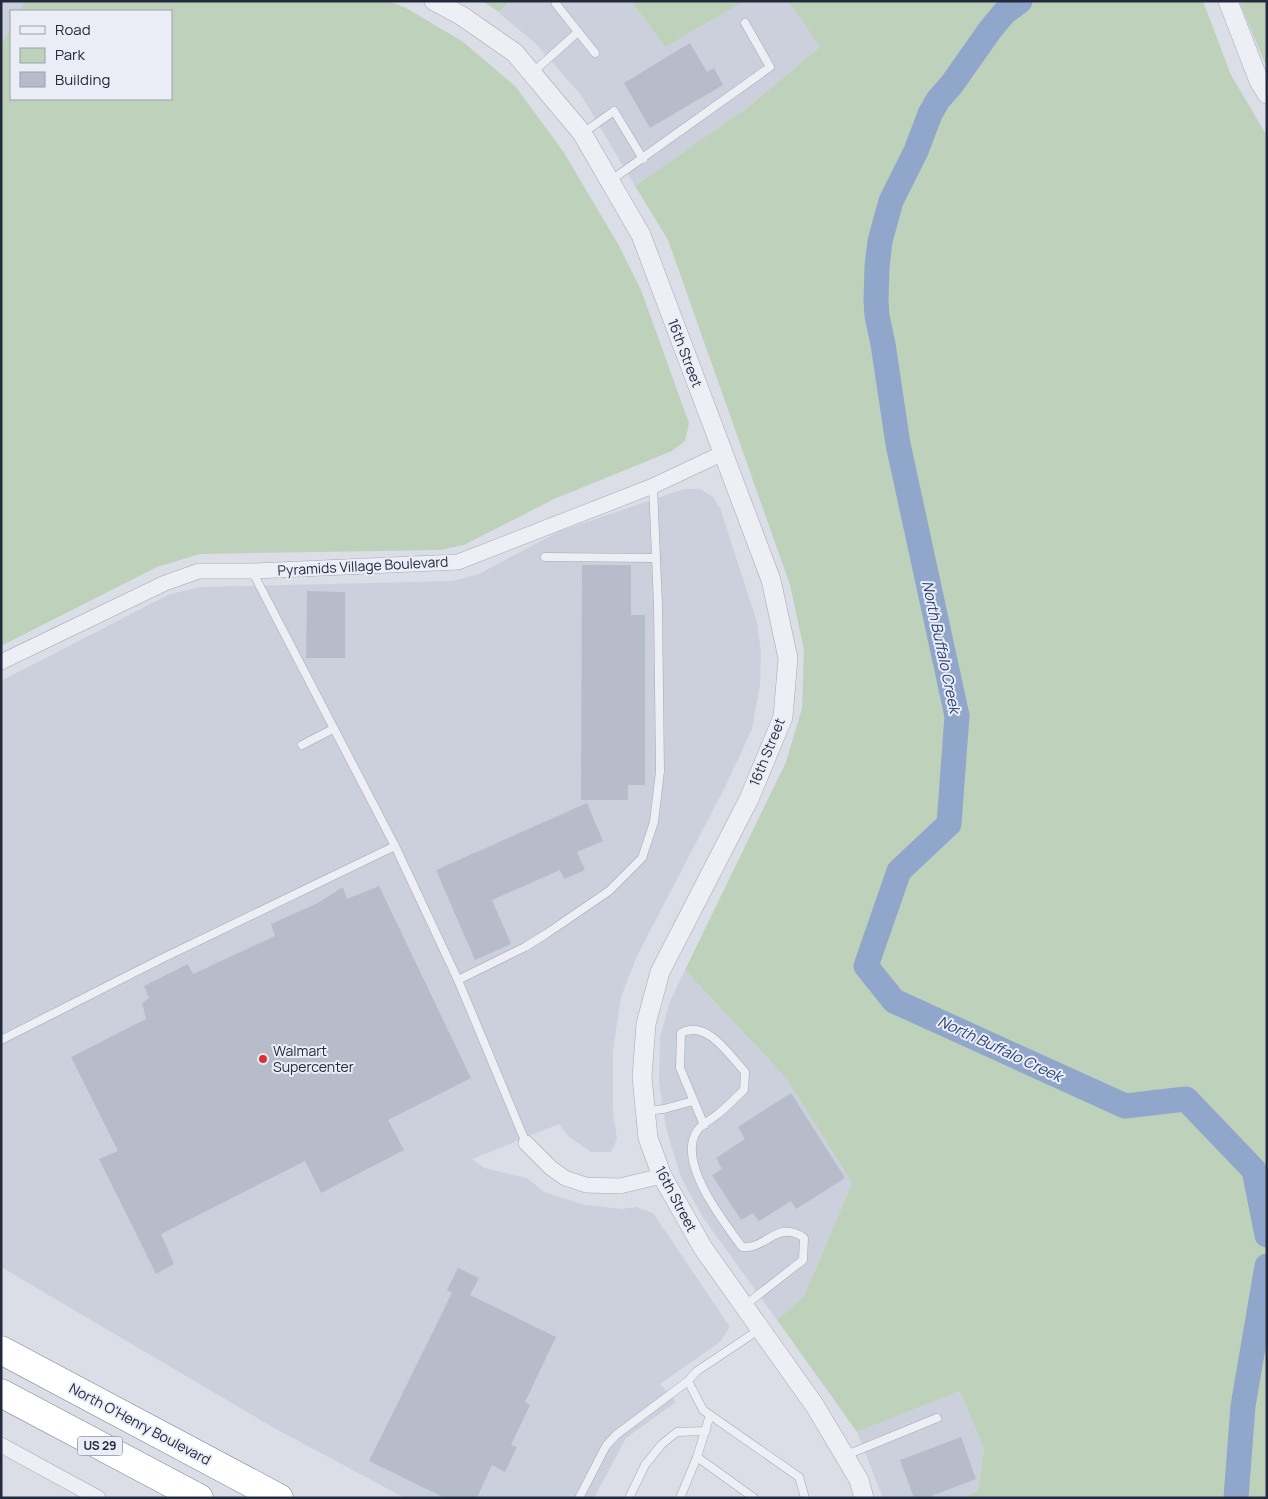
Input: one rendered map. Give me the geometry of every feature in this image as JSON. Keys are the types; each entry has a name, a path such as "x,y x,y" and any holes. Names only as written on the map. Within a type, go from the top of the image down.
{"highway":[{"path":"1,1330 162,1435"},
{"name":"North O'Henry Boulevard","path":"1,1350 279,1498"},
{"name":"US 29","path":"1,1394 199,1498"}],"street":[{"name":"16th Street","path":"434,1 462,16 515,53 582,133 610,181 640,235 773,589 788,658 783,717 749,799 660,972 646,1024 642,1077 648,1138 662,1176 703,1248 815,1406 859,1480 864,1498"},
{"path":"1228,1 1259,81 1267,94"},
{"name":"Pyramids Village Boulevard","path":"1,662 165,583 199,572 458,562 653,486 723,453"},
{"path":"526,1143 551,1168 565,1178 586,1185 620,1186 662,1176"},
{"path":"1,1445 98,1498"}],"lane":[{"path":"556,4 595,53"},
{"path":"610,181 770,67 745,23"},
{"path":"532,73 578,32"},
{"path":"582,133 614,112 643,158"},
{"path":"458,980 525,947 546,934 609,891 642,858 654,822 660,771 658,605 653,486"},
{"path":"545,557 656,558"},
{"path":"252,571 395,846 458,980 526,1143"},
{"path":"302,745 333,729"},
{"path":"1,1040 161,959 395,846"},
{"path":"704,1125 680,1068 681,1032 689,1028 709,1034 746,1072 744,1090 720,1113 704,1125 697,1130 690,1151 693,1167 718,1215 742,1247 749,1248 778,1232 796,1233 804,1238 803,1260 744,1306"},
{"path":"646,1111 664,1109 693,1100"},
{"path":"579,1498 606,1446 616,1435 688,1381 697,1371 760,1329"},
{"path":"688,1381 703,1410 799,1477 805,1498"},
{"path":"680,1498 698,1457 710,1415"},
{"path":"844,1456 938,1418"},
{"path":"629,1498 645,1465 662,1444 677,1432 706,1430"},
{"path":"698,1457 754,1498"}],"shaded area":[{"path":"1,1 25,1 20,10 10,10 10,29 1,46"},
{"path":"511,1 631,1 665,47 745,1 788,1 820,47 748,107 635,186 581,95 535,43 499,13"},
{"path":"684,489 700,489 713,497 720,508 757,622 761,653 760,685 752,729 726,785 637,956 621,997 613,1050 613,1111 617,1139 611,1152 591,1152 568,1136 559,1124 472,1159 484,1168 527,1178 544,1192 585,1205 622,1209 636,1207 653,1213 730,1327 720,1342 660,1384 676,1402 626,1438 594,1498 405,1498 276,1429 1,1267 1,681 168,595 199,587 453,581 479,574 560,531"},
{"path":"685,970 787,1079 852,1183 804,1296 777,1320 702,1216 680,1175 666,1128 659,1082 660,1037 670,1001"},
{"path":"960,1391 984,1449 978,1491 959,1498 883,1498 857,1432"}],"green space":[{"path":"25,1 389,1 406,8 462,41 515,86 563,151 618,244 641,290 689,423 685,441 672,451 554,499 464,545 440,550 200,554 157,567 1,646 1,46 10,29 10,100 172,100 172,10 20,10"},
{"path":"482,1 511,1 499,12"},
{"path":"631,1 745,1 665,47"},
{"path":"788,1 1203,1 1231,75 1267,136 1267,1498 959,1498 978,1491 984,1449 960,1391 857,1432 777,1320 804,1296 852,1183 787,1079 685,970 786,762 802,708 804,650 790,585 668,240 635,186 748,107 820,47"},
{"path":"1239,1 1267,1 1267,68"}],"building":[{"path":"690,43 707,72 714,68 723,85 650,128 624,83"},
{"path":"582,565 631,565 631,615 645,615 645,785 628,785 628,800 581,800"},
{"path":"307,591 345,592 345,658 306,658"},
{"path":"587,803 603,841 577,852 585,870 564,879 560,870 492,900 511,944 475,960 436,870"},
{"path":"379,886 471,1078 388,1120 404,1150 321,1193 305,1161 161,1234 174,1264 156,1274 99,1159 118,1151 71,1057 146,1019 142,1003 149,998 144,986 188,964 193,974 275,936 271,924 318,903 343,887 347,899"},
{"path":"791,1093 845,1178 796,1209 791,1201 759,1221 753,1213 741,1220 712,1175 722,1169 716,1158 745,1139 738,1127"},
{"path":"458,1268 479,1278 470,1295 556,1337 525,1402 530,1405 511,1445 517,1447 505,1472 492,1465 477,1498 445,1498 369,1461 452,1293 447,1290"},
{"path":"961,1437 976,1479 926,1498 914,1498 900,1460"}],"waterway":[{"name":"North Buffalo Creek","path":"1020,1 1004,13 938,100 930,114 916,151 891,201 880,241 877,267 877,316 898,444 957,716 949,824 899,871 866,966 894,1001 1125,1106 1186,1099 1254,1170 1267,1235"},
{"name":"North Buffalo Creek","path":"1236,1498 1243,1406 1267,1266"}],"place":[{"name":"Walmart Supercenter","path":"263,1059"}]}
